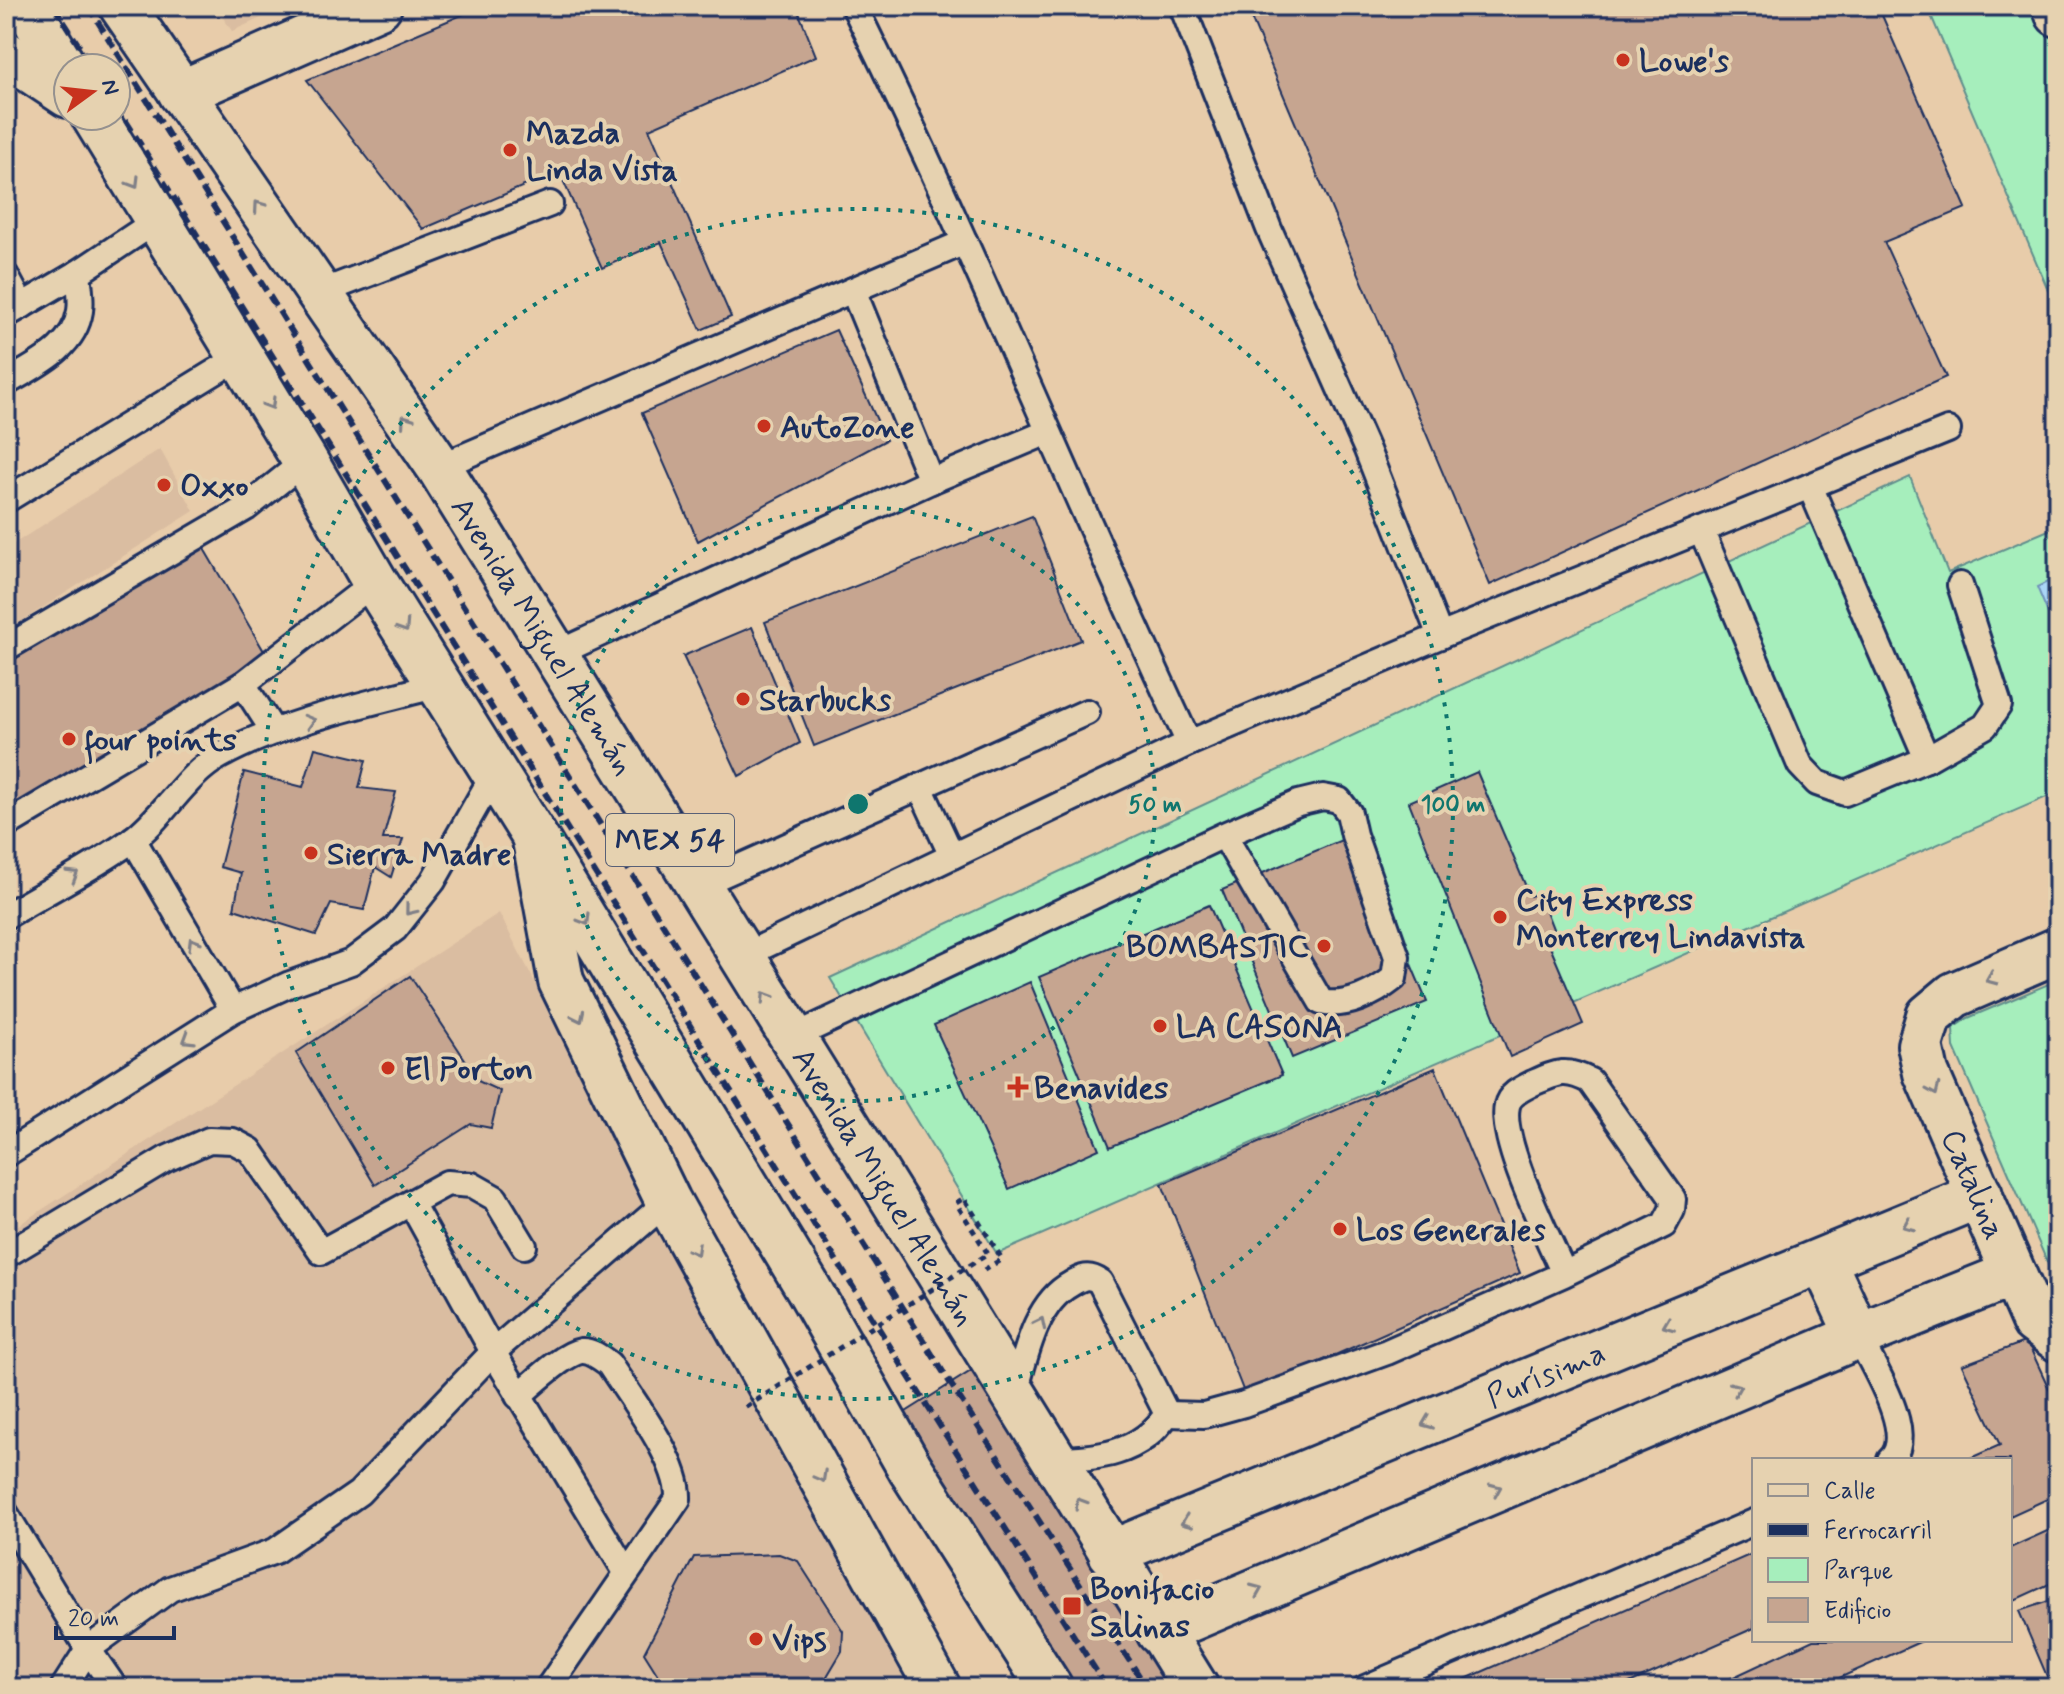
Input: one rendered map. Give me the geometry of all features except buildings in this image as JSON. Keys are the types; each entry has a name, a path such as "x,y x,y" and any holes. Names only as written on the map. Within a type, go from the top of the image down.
{"main road":[{"path":"27,6 55,52"},
{"path":"181,93 379,6"},
{"path":"2055,6 2058,14"},
{"name":"Avenida Miguel Alemán","path":"135,18 181,93 439,467 1196,1688"},
{"path":"6,54 52,84"},
{"name":"MEX 54","path":"103,132 807,1286 910,1468 1050,1688"},
{"path":"533,834 561,981 668,1201 938,1688"},
{"name":"Catalina","path":"2058,950 1954,995 1929,1016 1920,1045 1926,1073 2034,1321 2058,1339"},
{"name":"Purísima","path":"1111,1553 1980,1195"},
{"path":"1823,1261 1858,1336"},
{"path":"1159,1632 1858,1336 2013,1274"},
{"path":"910,1468 1073,1688"}],"lane":[{"path":"854,6 965,242 1102,556 1189,743"},
{"path":"1182,6 1269,229 1367,450 1440,636"},
{"path":"319,293 550,204"},
{"path":"6,276 14,310 78,273 156,221"},
{"path":"439,467 965,242"},
{"path":"6,383 59,350 73,332 80,311 78,273"},
{"path":"853,290 931,481"},
{"path":"6,500 241,356"},
{"path":"741,957 1189,743 1440,636 1948,430"},
{"path":"556,654 931,481 1048,432"},
{"path":"6,648 246,508 305,461"},
{"path":"1810,486 1927,759"},
{"path":"1701,530 1800,765 1817,783 1845,793 1927,759 1985,726 1999,705 1960,585"},
{"path":"6,825 243,684 375,582"},
{"path":"243,684 274,732"},
{"path":"6,916 133,839 171,804 190,779 218,757 274,732 441,684"},
{"path":"697,886 1087,712"},
{"path":"6,1154 233,1010 290,984 351,962 395,929 433,881 495,772"},
{"path":"920,787 952,856"},
{"path":"791,1038 1224,835 1298,803 1323,797 1339,800 1349,813 1397,957 1394,978 1377,992 1330,1004 1321,1002 1224,835"},
{"path":"133,839 233,1010"},
{"path":"1167,1414 1204,1415 1244,1404 1387,1352 1564,1274 1664,1225 1672,1210 1673,1199 1590,1081 1574,1072 1556,1072 1519,1090 1507,1103 1506,1117 1512,1151 1564,1274"},
{"path":"6,1255 166,1159 209,1140 233,1141 250,1150 321,1252 447,1183 472,1185 495,1198 524,1246"},
{"path":"63,1688 88,1649 170,1589 275,1551 359,1493 493,1352 668,1201"},
{"path":"411,1203 518,1396 626,1572"},
{"path":"1014,1396 1028,1349 1051,1300 1062,1289 1083,1277 1089,1277 1100,1282 1167,1414"},
{"path":"1858,1336 1897,1418 1900,1439 1892,1458"},
{"path":"518,1396 570,1355 583,1350 598,1355 609,1364 672,1464 679,1484 678,1499 548,1688"},
{"path":"1053,1459 1098,1458 1118,1452 1149,1436 1167,1414"},
{"path":"6,1514 115,1688"},
{"path":"1365,1688 1752,1523"}],"path":[{"path":"746,1407 988,1254 956,1203 964,1198 1002,1259"}],"shaded area":[{"path":"215,6 288,6 232,31"},
{"path":"160,449 194,511 6,631 6,549"},
{"path":"499,913 785,1465 921,1688 6,1688 6,1233"}],"green space":[{"path":"1927,6 2058,6 2058,313"},
{"path":"1910,477 1948,573 2058,526 2058,792 997,1254 830,978"},
{"path":"2058,980 2058,1287 1954,1047 1953,1028 1968,1018"}],"water":[{"path":"2058,577 2058,620 2052,623 2037,587"}],"railway":[{"path":"54,6 83,52"},
{"path":"88,6 952,1386 1147,1688"},
{"path":"132,131 926,1404 1107,1688"}],"place":[{"name":"Lowe's","path":"1623,60"},
{"name":"Mazda Linda Vista","path":"510,150"},
{"name":"AutoZone","path":"764,426"},
{"name":"Oxxo","path":"164,485"},
{"name":"Starbucks","path":"743,699"},
{"name":"four points","path":"69,739"},
{"name":"Sierra Madre","path":"311,853"},
{"name":"City Express Monterrey Lindavista","path":"1500,917"},
{"name":"BOMBASTIC","path":"1324,946"},
{"name":"LA CASONA","path":"1160,1026"},
{"name":"El Porton","path":"388,1068"},
{"name":"Benavides","path":"1018,1087"},
{"name":"Los Generales","path":"1340,1229"},
{"name":"Bonifacio Salinas","path":"1072,1606"},
{"name":"Vips","path":"756,1639"}]}
